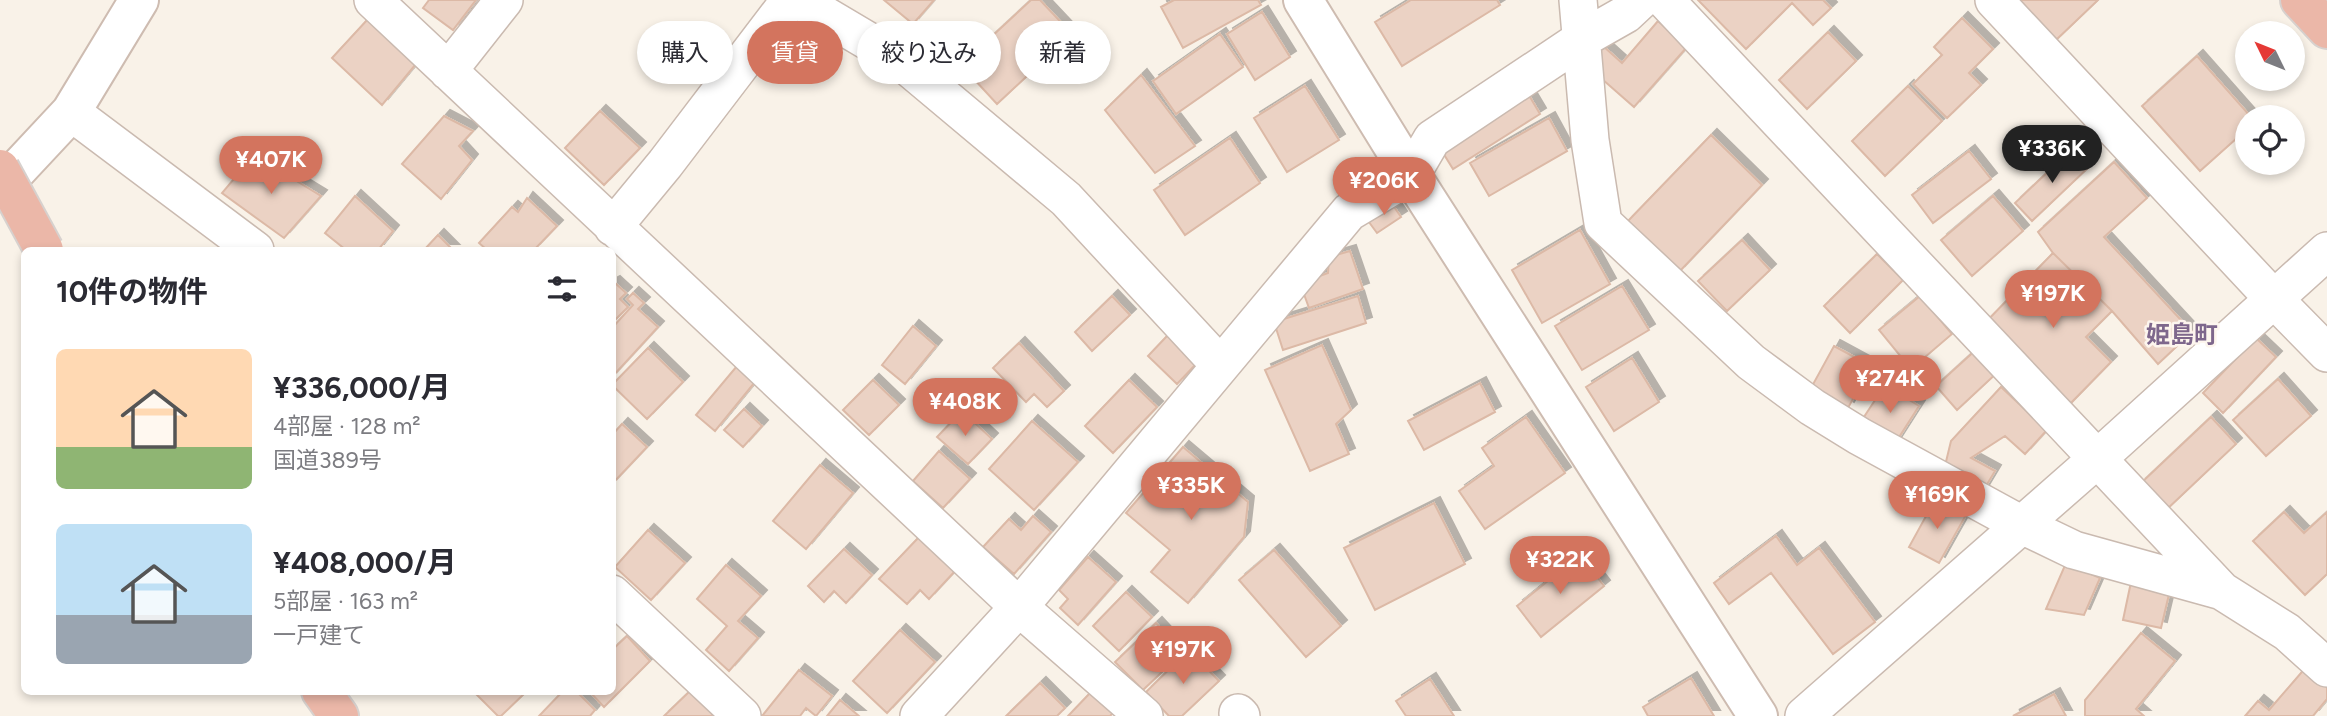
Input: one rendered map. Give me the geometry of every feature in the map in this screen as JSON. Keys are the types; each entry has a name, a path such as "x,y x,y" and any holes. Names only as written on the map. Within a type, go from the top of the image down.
{"highway":[{"path":"2300,0 2327,29"},
{"path":"0,169 42,247"},
{"path":"324,695 339,716"}],"street":[{"path":"0,188 71,112 139,0"},
{"path":"373,0 1019,607 1144,716"},
{"path":"448,71 504,0"},
{"path":"613,227 665,164 790,0"},
{"path":"799,0 900,60 1066,199 1220,365"},
{"path":"1303,0 1411,175 1758,716"},
{"path":"1578,0 1590,141 1603,223 1751,362 1859,436 2022,525 2074,550 2222,591"},
{"path":"919,716 1019,607 1349,212 1411,175 1432,139 1582,39 1626,15 1641,0"},
{"path":"1665,0 2222,591 2287,632 2327,668"},
{"path":"1994,0 2327,353"},
{"path":"71,112 251,247"},
{"path":"1804,716 2097,459 2327,251"},
{"path":"616,598 742,716"}],"building":[{"path":"429,0 476,0 453,30 423,8"},
{"path":"884,0 934,0 916,21 909,21"},
{"path":"1031,0 1040,0 1060,21 1015,21 1015,84 1018,84 997,104 979,84 1001,84 1001,28"},
{"path":"1174,0 1258,0 1261,5 1183,48 1161,7"},
{"path":"1411,0 1497,0 1500,5 1402,66 1375,22"},
{"path":"1698,0 1823,0 1831,8 1813,25 1792,3 1746,49"},
{"path":"2016,0 2098,0 2055,41"},
{"path":"1262,12 1290,57 1255,80 1227,34"},
{"path":"1962,18 1993,49 1969,73 1981,85 1947,118 1913,84 1942,55 1934,47"},
{"path":"368,19 416,64 382,105 332,58"},
{"path":"1658,21 1687,47 1634,107 1586,65 1603,46 1622,63"},
{"path":"1828,32 1856,61 1807,109 1779,80"},
{"path":"1220,34 1243,67 1176,114 1153,81"},
{"path":"2197,56 2240,105 2235,105 2235,140 2200,171 2142,106"},
{"path":"1141,75 1195,146 1155,173 1105,110"},
{"path":"1305,86 1339,140 1287,172 1254,118"},
{"path":"1908,86 1942,121 1885,176 1852,141"},
{"path":"1527,92 1540,114 1453,169 1440,148"},
{"path":"600,111 640,148 604,185 565,148"},
{"path":"444,116 473,131 459,146 472,160 441,199 402,164"},
{"path":"1549,118 1567,151 1489,196 1470,163"},
{"path":"1711,135 1762,185 1679,272 1627,222"},
{"path":"1230,138 1260,183 1185,235 1154,190"},
{"path":"2073,148 2090,166 2032,221 2015,203"},
{"path":"1969,151 1991,179 1933,223 1912,195"},
{"path":"254,155 321,196 284,238 222,193"},
{"path":"2114,162 2147,198 2104,237 2192,332 2158,364 2112,311 2053,253 2038,232"},
{"path":"355,196 393,231 380,247 342,247 325,233"},
{"path":"1993,196 2023,231 1972,276 1941,240"},
{"path":"527,198 557,226 537,247 484,247 479,243 512,207 518,212"},
{"path":"1390,201 1401,217 1377,233 1366,218"},
{"path":"1580,230 1610,284 1542,323 1512,270"},
{"path":"438,235 450,247 427,247"},
{"path":"1742,240 1770,270 1727,311 1698,281"},
{"path":"1350,251 1363,289 1309,308 1300,283 1328,273 1329,257"},
{"path":"2053,253 2112,311 2086,337 2111,362 2065,409 1981,327"},
{"path":"1877,254 1903,280 1850,333 1824,306"},
{"path":"616,284 626,293 620,299 628,307 616,319"},
{"path":"1622,286 1649,330 1582,370 1555,326"},
{"path":"633,293 644,303 638,309 658,327 616,373 616,324 633,305 627,299"},
{"path":"1112,296 1130,315 1092,351 1075,332"},
{"path":"1358,296 1366,323 1283,350 1274,322"},
{"path":"1920,296 1952,334 1911,369 1879,330"},
{"path":"913,326 936,346 905,384 882,365"},
{"path":"1168,335 1197,363 1177,384 1148,356"},
{"path":"2256,338 2276,357 2223,413 2203,393"},
{"path":"1019,343 1064,391 1047,407 1034,394 1026,402 993,368"},
{"path":"1322,345 1351,410 1336,424 1349,454 1310,471 1265,370"},
{"path":"1834,346 1871,366 1848,408 1811,388"},
{"path":"1979,347 2000,370 1957,410 1936,386"},
{"path":"648,348 683,382 647,419 616,389 616,381"},
{"path":"1632,358 1659,402 1614,431 1586,387"},
{"path":"737,366 755,382 715,431 696,415"},
{"path":"2278,379 2311,416 2266,456 2233,420"},
{"path":"873,380 899,405 869,435 843,410"},
{"path":"1129,380 1157,407 1113,453 1085,426"},
{"path":"1480,383 1495,412 1424,450 1408,421"},
{"path":"1885,385 1919,406 1894,445 1860,423"},
{"path":"2001,387 2047,430 2025,454 2005,436 1971,458 1995,471 1983,491 1944,470 1951,441"},
{"path":"744,409 762,426 743,447 724,430"},
{"path":"962,411 992,439 968,464 937,437"},
{"path":"1526,417 1565,473 1485,529 1459,491 1494,466 1482,448"},
{"path":"2211,417 2236,444 2165,511 2140,484"},
{"path":"1032,421 1078,462 1034,510 989,469"},
{"path":"622,424 647,447 616,480 616,431"},
{"path":"1183,447 1248,502 1244,537 1188,603 1151,572 1170,550 1126,513"},
{"path":"939,451 970,479 943,508 913,481"},
{"path":"820,465 853,493 806,549 773,521"},
{"path":"1936,498 1966,515 1939,563 1909,547"},
{"path":"1434,503 1465,564 1375,610 1344,548"},
{"path":"2284,512 2304,533 2327,512 2327,574 2305,595 2253,541"},
{"path":"1033,516 1051,532 1014,574 983,547 1009,519 1021,530"},
{"path":"648,530 685,563 651,600 616,566"},
{"path":"920,536 956,570 929,599 920,590 907,604 879,579"},
{"path":"1776,536 1797,565 1819,548 1875,622 1833,654 1771,573 1729,604 1714,583"},
{"path":"844,549 872,575 846,603 834,591 824,602 808,586"},
{"path":"1274,550 1341,626 1306,657 1239,580"},
{"path":"1580,555 1604,586 1541,637 1517,606"},
{"path":"1088,557 1116,582 1078,625 1060,608 1068,599 1059,590"},
{"path":"2066,563 2100,578 2084,615 2046,609"},
{"path":"726,565 761,596 738,621 758,638 729,671 706,650 727,626 697,599"},
{"path":"2131,582 2170,590 2161,628 2123,620"},
{"path":"1126,592 1152,617 1119,651 1093,626"},
{"path":"1156,623 1183,652 1143,690 1115,662"},
{"path":"900,630 935,662 887,713 853,681"},
{"path":"2141,633 2175,661 2136,709 2144,716 2085,716 2085,700"},
{"path":"627,636 650,661 616,695 616,646"},
{"path":"1189,650 1219,681 1182,716 1169,716 1146,692"},
{"path":"2307,666 2327,683 2327,699 2313,716 2245,716 2258,701 2269,710"},
{"path":"799,670 832,696 816,716 806,708 800,716 762,716"},
{"path":"1691,678 1714,716 1648,716 1643,707"},
{"path":"1430,679 1454,716 1406,716 1396,701"},
{"path":"1040,683 1065,708 1057,716 1006,716"},
{"path":"692,689 717,711 711,716 664,716"},
{"path":"1092,691 1114,712 1110,716 1068,716"},
{"path":"2054,694 2066,716 2013,716"},
{"path":"477,695 523,695 501,716"},
{"path":"559,695 580,695 595,710 590,716 539,716"},
{"path":"593,695 616,695 604,707"},
{"path":"840,700 859,716 827,716"}],"district":[{"name":"姫島町","path":"2182,334"}]}
